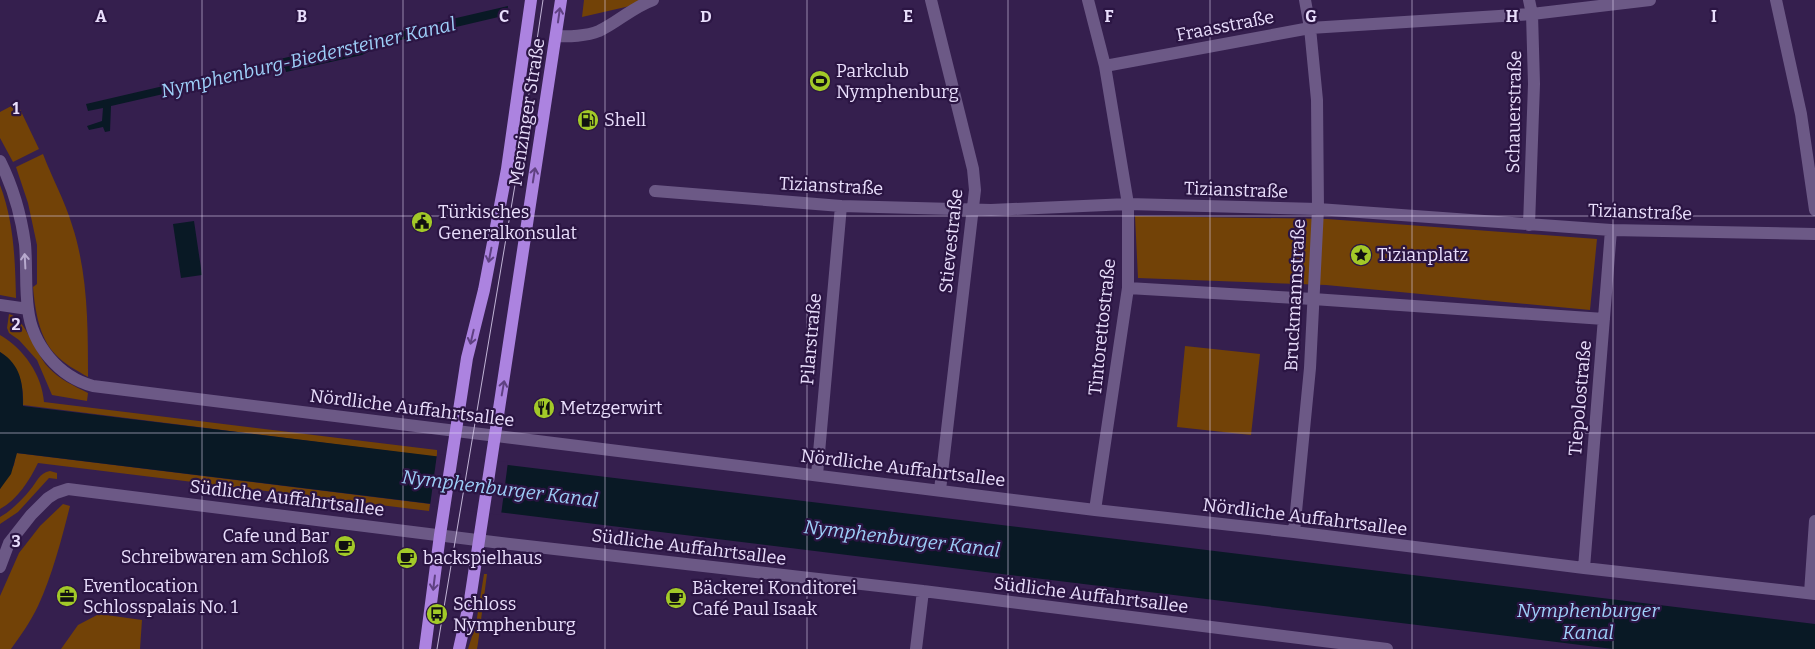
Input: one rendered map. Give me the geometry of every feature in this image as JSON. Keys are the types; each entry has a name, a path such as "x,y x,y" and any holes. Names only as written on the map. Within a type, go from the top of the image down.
{"main road":[{"name":"Menzinger Straße","path":"425,649 443,513 467,358 484,290 507,169 531,0"},
{"name":"Menzinger Straße","path":"459,649 470,600 562,0"}],"street":[{"path":"556,36 565,37 597,32 640,4 653,0"},
{"name":"Stievestraße","path":"931,0 973,169 975,190 940,490"},
{"name":"Tintorettostraße","path":"1088,0 1105,66 1128,204 1128,288 1095,510"},
{"name":"Bruckmannstraße","path":"1294,532 1310,368 1318,209 1317,100 1310,28 1304,0"},
{"name":"Schauerstraße","path":"1529,0 1532,14 1534,84 1529,225"},
{"name":"Fraasstraße","path":"1105,66 1310,28 1532,14 1650,0"},
{"path":"1776,0 1801,114 1815,210"},
{"name":"Nördliche Auffahrtsallee","path":"0,161 18,207 25,245 28,309 33,328 44,351 53,363 82,383 93,386 1095,510 1812,593"},
{"name":"Tizianstraße","path":"655,191 841,206 973,209 1128,204 1318,209 1611,230 1815,234"},
{"name":"Pilarstraße","path":"817,475 841,206"},
{"name":"Tiepolostraße","path":"1584,568 1611,230"},
{"path":"1128,288 1604,319"},
{"path":"0,306 28,309"},
{"name":"Südliche Auffahrtsallee","path":"0,567 5,546 31,515 48,498 68,489 479,540 923,591 1283,643 1387,649"},
{"path":"1812,593 1815,521"},
{"path":"916,649 923,591"}],"shaded area":[{"path":"584,0 656,0 582,17"},
{"path":"17,103 39,149 13,162 0,138 0,112"},
{"path":"43,154 69,216 81,262 86,300 88,377 66,364 55,354 45,340 37,314 33,287 37,284 37,245 28,203 16,167"},
{"path":"0,185 11,227 16,298 0,295"},
{"path":"1135,216 1327,219 1597,239 1590,310 1326,285 1138,278"},
{"path":"9,314 20,322 48,367 62,379 88,393 87,401 52,395 37,360 19,340 9,333 7,328"},
{"path":"0,335 24,355 36,373 43,392 44,402 437,450 437,457 23,405 21,382 16,369 0,352"},
{"path":"1185,346 1260,354 1251,435 1177,427"},
{"path":"16,453 430,504 429,511 38,463 22,489 0,509 0,489 14,465"},
{"path":"50,471 57,473 57,479 49,478 18,512 0,524 0,517 20,501 41,476"},
{"path":"63,504 70,506 48,582 38,606 11,649 0,649 0,596 19,553 40,526"},
{"path":"484,574 487,574 477,649 468,649 476,624"},
{"path":"99,614 142,620 140,649 61,649 78,625"}],"water":[{"name":"Nymphenburg-Biedersteiner Kanal","path":"508,6 507,15 384,44 362,55 286,72 285,68 242,76 111,106 110,131 105,132 103,127 89,130 87,126 102,121 103,108 88,111 86,104"},
{"path":"194,221 202,275 181,278 173,224"},
{"name":"Nymphenburger Kanal","path":"0,352 17,369 21,382 23,406 1815,624 1815,649 1613,649 17,453 11,474 0,489"}],"pier":[{"path":"437,454 508,462 501,515 430,506"}],"tram line":[{"path":"437,649 517,173 543,0"}],"place":[{"name":"Parkclub Nymphenburg","path":"820,81"},
{"name":"Shell","path":"588,120"},
{"name":"Türkisches Generalkonsulat","path":"422,222"},
{"name":"Tizianplatz","path":"1361,255"},
{"name":"Metzgerwirt","path":"544,408"},
{"name":"Cafe und Bar Schreibwaren am Schloß","path":"345,546"},
{"name":"backspielhaus","path":"407,558"},
{"name":"Eventlocation Schlosspalais No. 1","path":"67,596"},
{"name":"Bäckerei Konditorei Café Paul Isaak","path":"676,598"},
{"name":"Schloss Nymphenburg","path":"437,614"}]}
